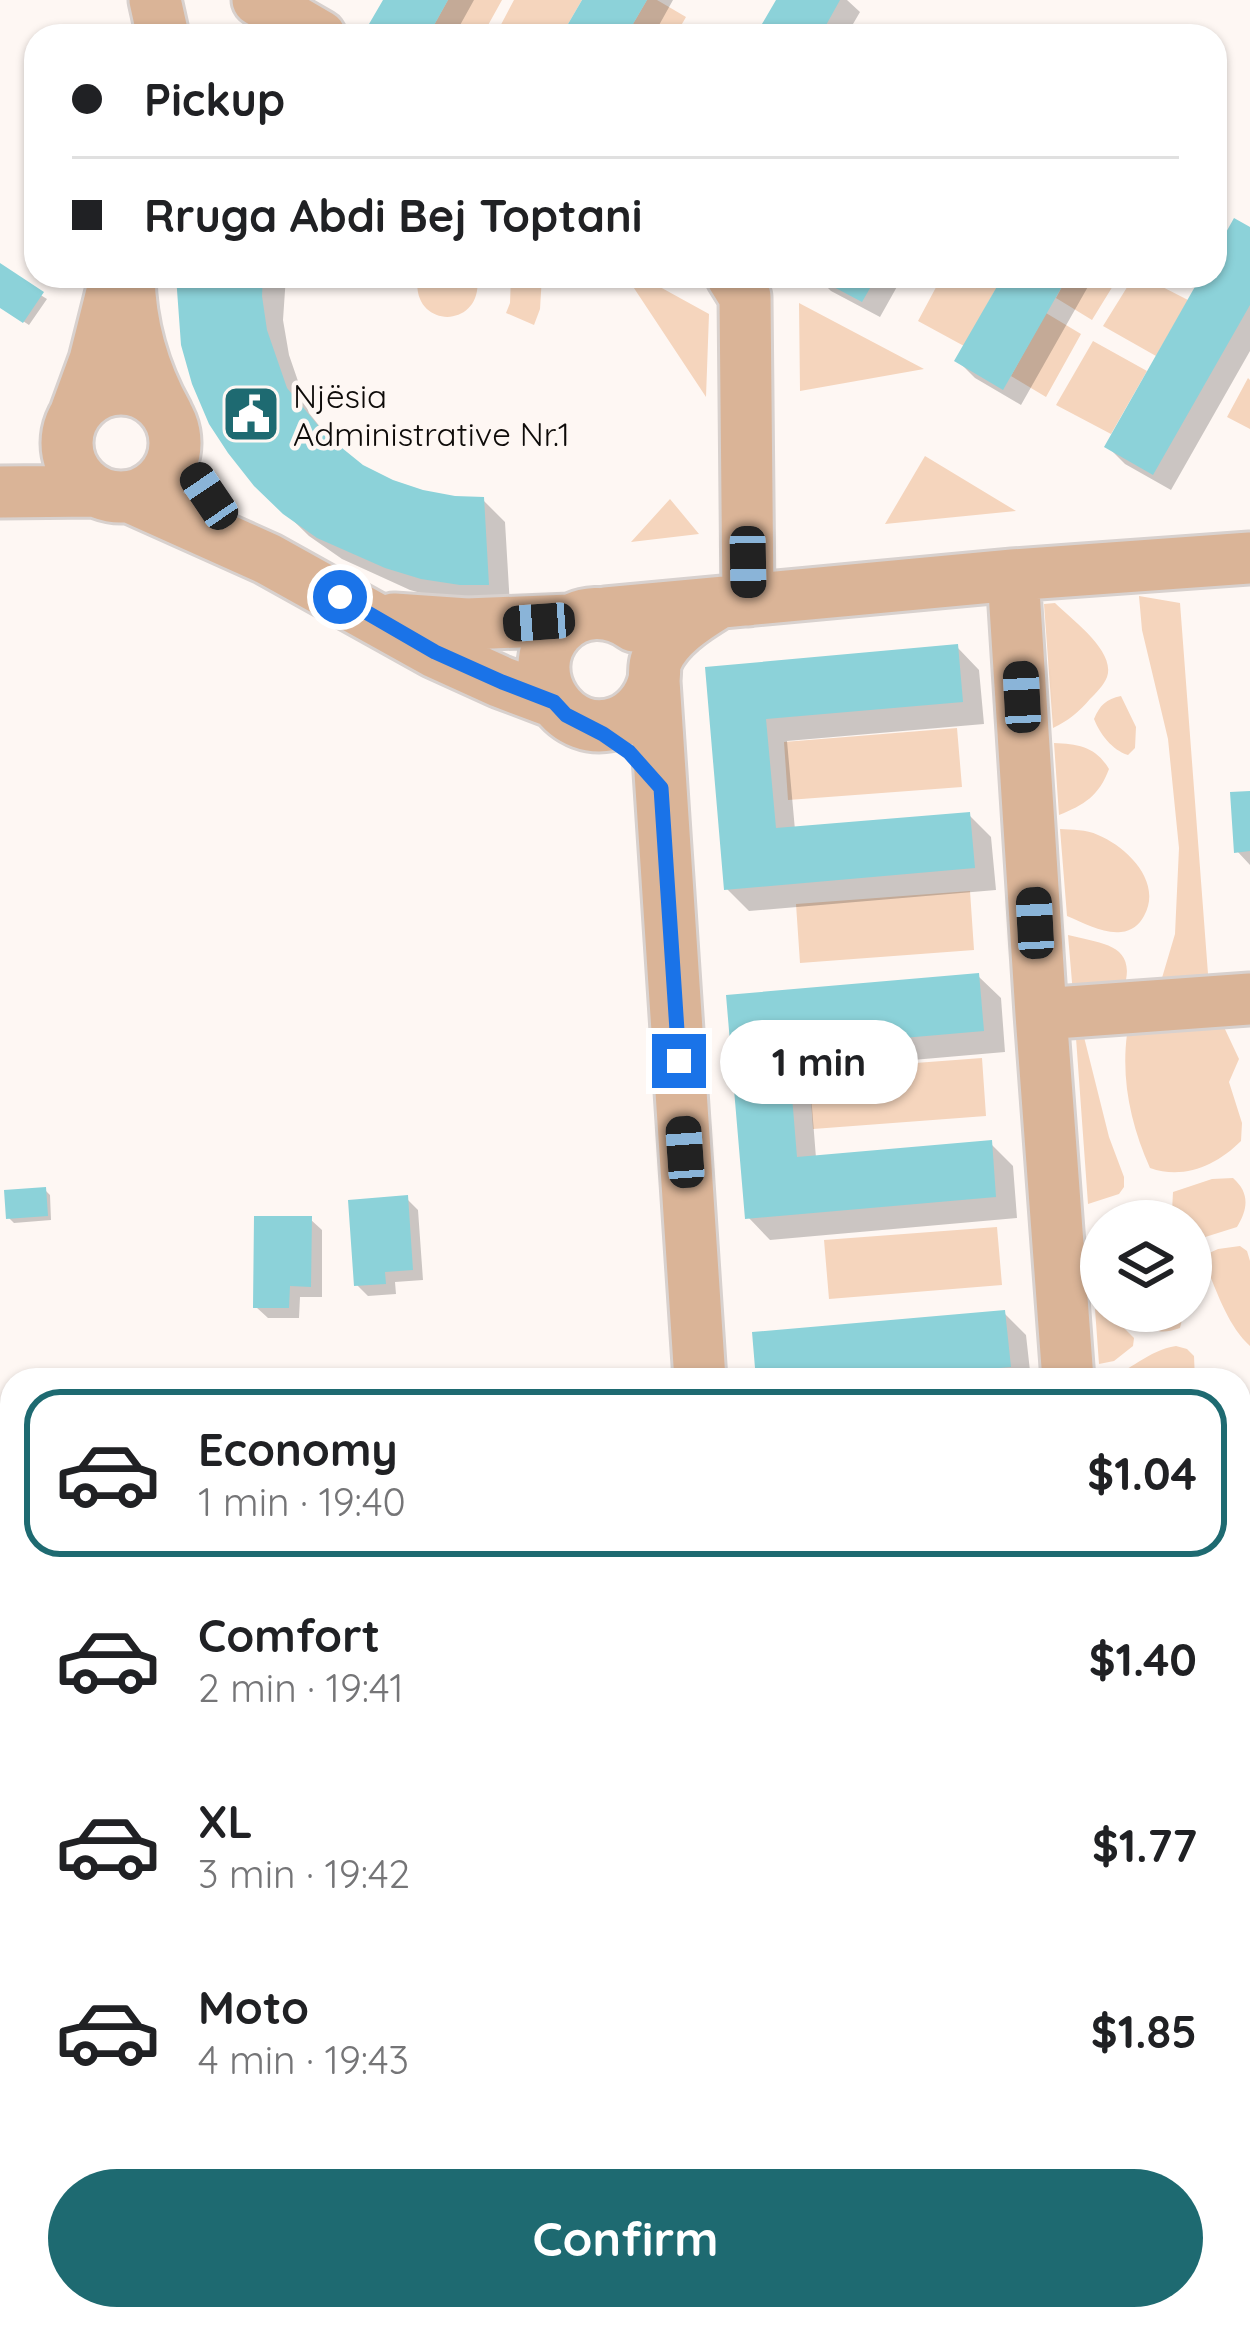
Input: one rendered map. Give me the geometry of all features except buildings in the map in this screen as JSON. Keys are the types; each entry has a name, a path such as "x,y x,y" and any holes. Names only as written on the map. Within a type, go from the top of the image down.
{"street":[{"path":"258,0 299,24"},
{"path":"113,288 66,447 80,480 268,559 435,652 601,725 619,722 635,712 647,698 654,672 691,620 733,602"},
{"path":"129,288 143,363 192,471 229,523 268,559"},
{"path":"733,602 746,297 740,288"},
{"path":"0,476 44,453 89,399 105,391 140,392 155,401 171,426 176,448 171,466 147,492 0,492"},
{"path":"376,617 467,624 588,617 1013,575 1250,558"},
{"path":"1013,575 1067,1368"},
{"path":"661,788 629,752 568,712 545,685 543,667 556,633 588,617 624,619 650,644 654,672 699,1368"},
{"path":"1040,1014 1250,999"}],"shaded area":[{"path":"448,0 502,0 489,24 435,24"},
{"path":"514,0 582,0 568,24 501,24"},
{"path":"647,0 657,0 686,17 682,24 633,24"},
{"path":"418,288 476,288 470,307 447,317 425,307"},
{"path":"511,288 541,288 534,325 506,313"},
{"path":"634,288 662,288 709,314 706,397"},
{"path":"936,288 996,288 964,346 918,321"},
{"path":"1061,288 1112,288 1092,320 1056,298"},
{"path":"1127,288 1164,288 1188,300 1156,356 1103,326"},
{"path":"799,303 924,369 800,391"},
{"path":"1046,313 1081,334 1046,397 1011,376"},
{"path":"1093,341 1147,371 1111,434 1056,405"},
{"path":"1250,380 1250,429 1227,417"},
{"path":"925,456 1016,511 885,524"},
{"path":"670,499 699,534 631,542"},
{"path":"1139,596 1180,603 1209,987 1159,988 1175,934 1179,848 1168,739 1142,630"},
{"path":"1055,603 1091,637 1108,667 1097,692 1053,728 1044,604"},
{"path":"1121,696 1136,727 1135,748 1128,755 1107,741 1094,719 1104,703"},
{"path":"957,728 962,787 788,800 784,742"},
{"path":"1054,743 1086,748 1109,769 1090,798 1059,815"},
{"path":"1060,829 1098,835 1139,867 1149,903 1135,927 1107,931 1067,916"},
{"path":"970,891 974,950 800,963 796,904"},
{"path":"1068,935 1105,944 1122,955 1127,975 1123,991 1073,994"},
{"path":"1224,1027 1239,1059 1229,1082 1242,1123 1241,1141 1199,1168 1175,1172 1150,1168 1129,1102 1127,1034"},
{"path":"1084,1037 1124,1177 1119,1194 1100,1200 1088,1200 1076,1038"},
{"path":"982,1058 986,1116 813,1129 809,1071"},
{"path":"1233,1178 1246,1201 1237,1227 1212,1235 1212,1200 1173,1200 1173,1192 1212,1179"},
{"path":"997,1227 1002,1285 829,1299 824,1240"},
{"path":"1240,1246 1247,1251 1250,1346 1229,1317 1212,1279 1212,1252"},
{"path":"1097,1332 1128,1332 1134,1338 1133,1346 1114,1361 1099,1364"},
{"path":"1176,1346 1187,1349 1194,1356 1194,1368 1129,1368"}],"place":[{"name":"Njësia Administrative Nr.1","path":"251,414"}],"route":[{"path":"340,597 435,652 554,702 566,715 629,752 661,788 679,1061"}]}
